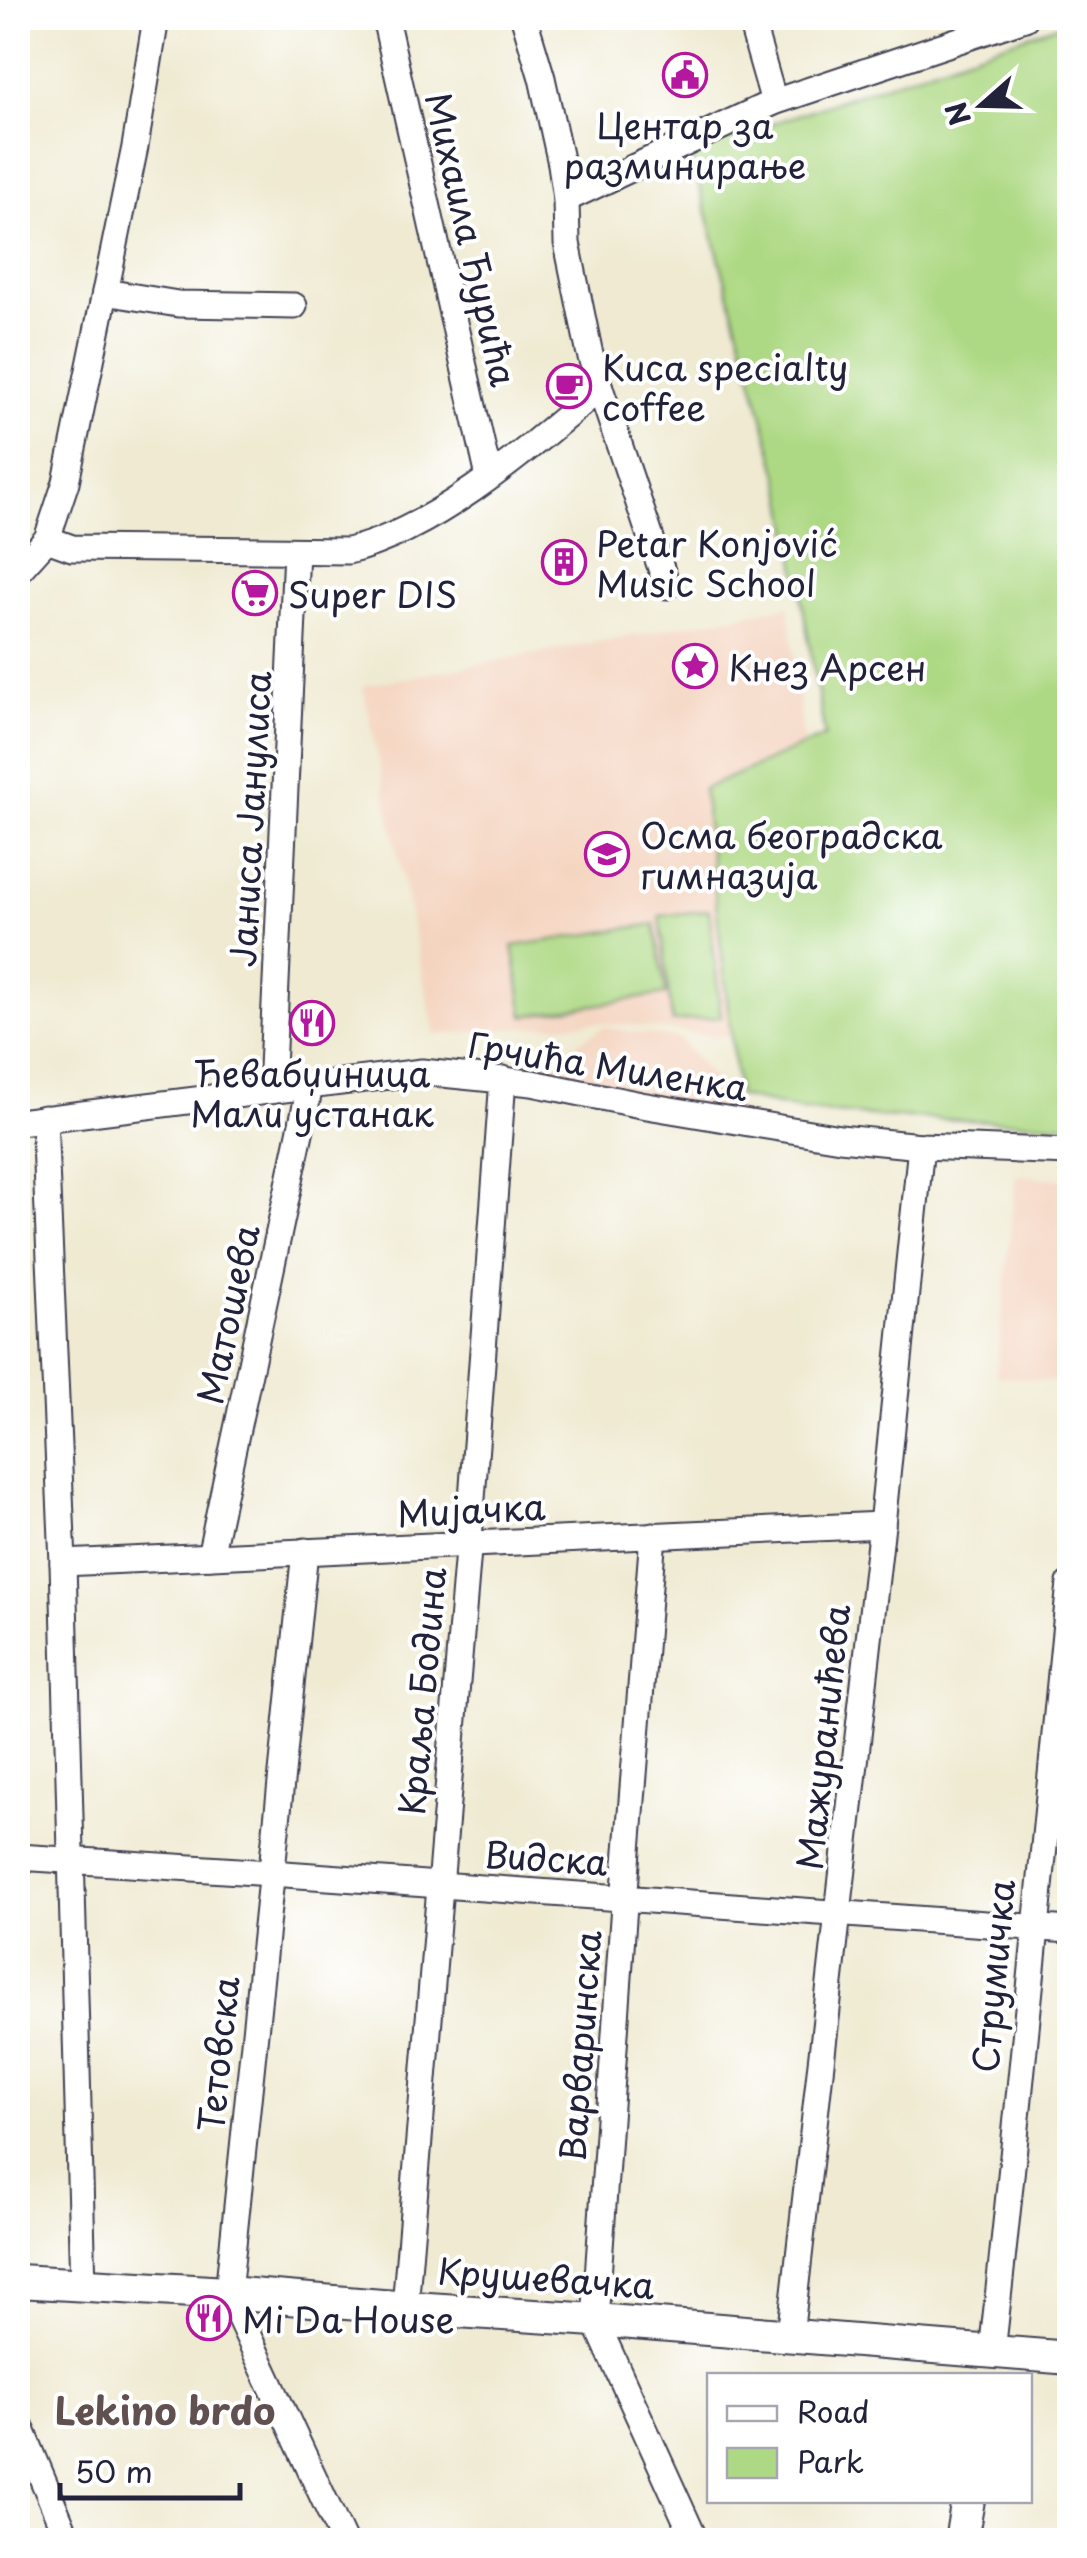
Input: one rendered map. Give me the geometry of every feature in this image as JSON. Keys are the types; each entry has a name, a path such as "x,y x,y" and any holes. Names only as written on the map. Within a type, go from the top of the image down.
{"main road":[{"name":"Крушевачка","path":"18,2281 790,2336 991,2364 1070,2358"},
{"path":"961,2540 967,2503"}],"street":[{"path":"18,572 47,539 66,482 135,148 156,18"},
{"name":"Михаила Ђурића","path":"385,18 489,477"},
{"path":"524,18 553,124 566,199 571,270 600,388 667,586"},
{"path":"750,18 774,102"},
{"path":"566,199 774,102 1025,18"},
{"path":"106,292 178,304 294,306"},
{"path":"47,539 72,548 348,551 408,530 489,477 600,388"},
{"name":"Јаниса Јанулиса","path":"272,1090 296,551"},
{"name":"Грчића Миленка","path":"18,1122 422,1072 504,1079 777,1129 921,1146 1070,1152"},
{"name":"Краља Бодина","path":"405,2308 504,1079"},
{"name":"Матошева","path":"210,1556 310,1086"},
{"path":"44,1118 63,1564 83,2286"},
{"name":"Мажуранићева","path":"790,2336 921,1146"},
{"name":"Мијачка","path":"63,1564 882,1525"},
{"name":"Варваринска","path":"652,1535 595,2320 695,2540"},
{"name":"Тетовска","path":"228,2293 304,1552"},
{"name":"Струмичка","path":"991,2364 1070,1583"},
{"name":"Видска","path":"18,1857 1070,1930"},
{"path":"228,2293 344,2540"},
{"path":"18,2420 68,2540"}],"shaded area":[{"name":"Осма београдска гимназија","path":"789,606 837,1049 595,1022 435,1035 363,686"},
{"path":"604,1027 679,1039 747,1118 522,1076"},
{"path":"1016,1175 1069,1180 1068,1383 996,1376"}],"green space":[{"path":"1069,21 1069,1124 881,1117 799,1110 738,1096 703,789 825,736 784,494 690,152"},
{"path":"709,910 721,1017 672,1022 660,916"},
{"path":"655,924 666,994 524,1016 513,946"}],"place":[{"name":"Центар за разминирање","path":"685,75"},
{"name":"Kuca specialty coffee","path":"569,386"},
{"name":"Petar Konjović Music School","path":"564,562"},
{"name":"Super DIS","path":"255,593"},
{"name":"Кнез Арсен","path":"695,666"},
{"name":"Осма београдска гимназија","path":"607,854"},
{"name":"Ћевабџиница Мали устанак","path":"312,1023"},
{"name":"Mi Da House","path":"209,2318"}],"district":[{"name":"Lekino brdo","path":"165,2409"}]}
